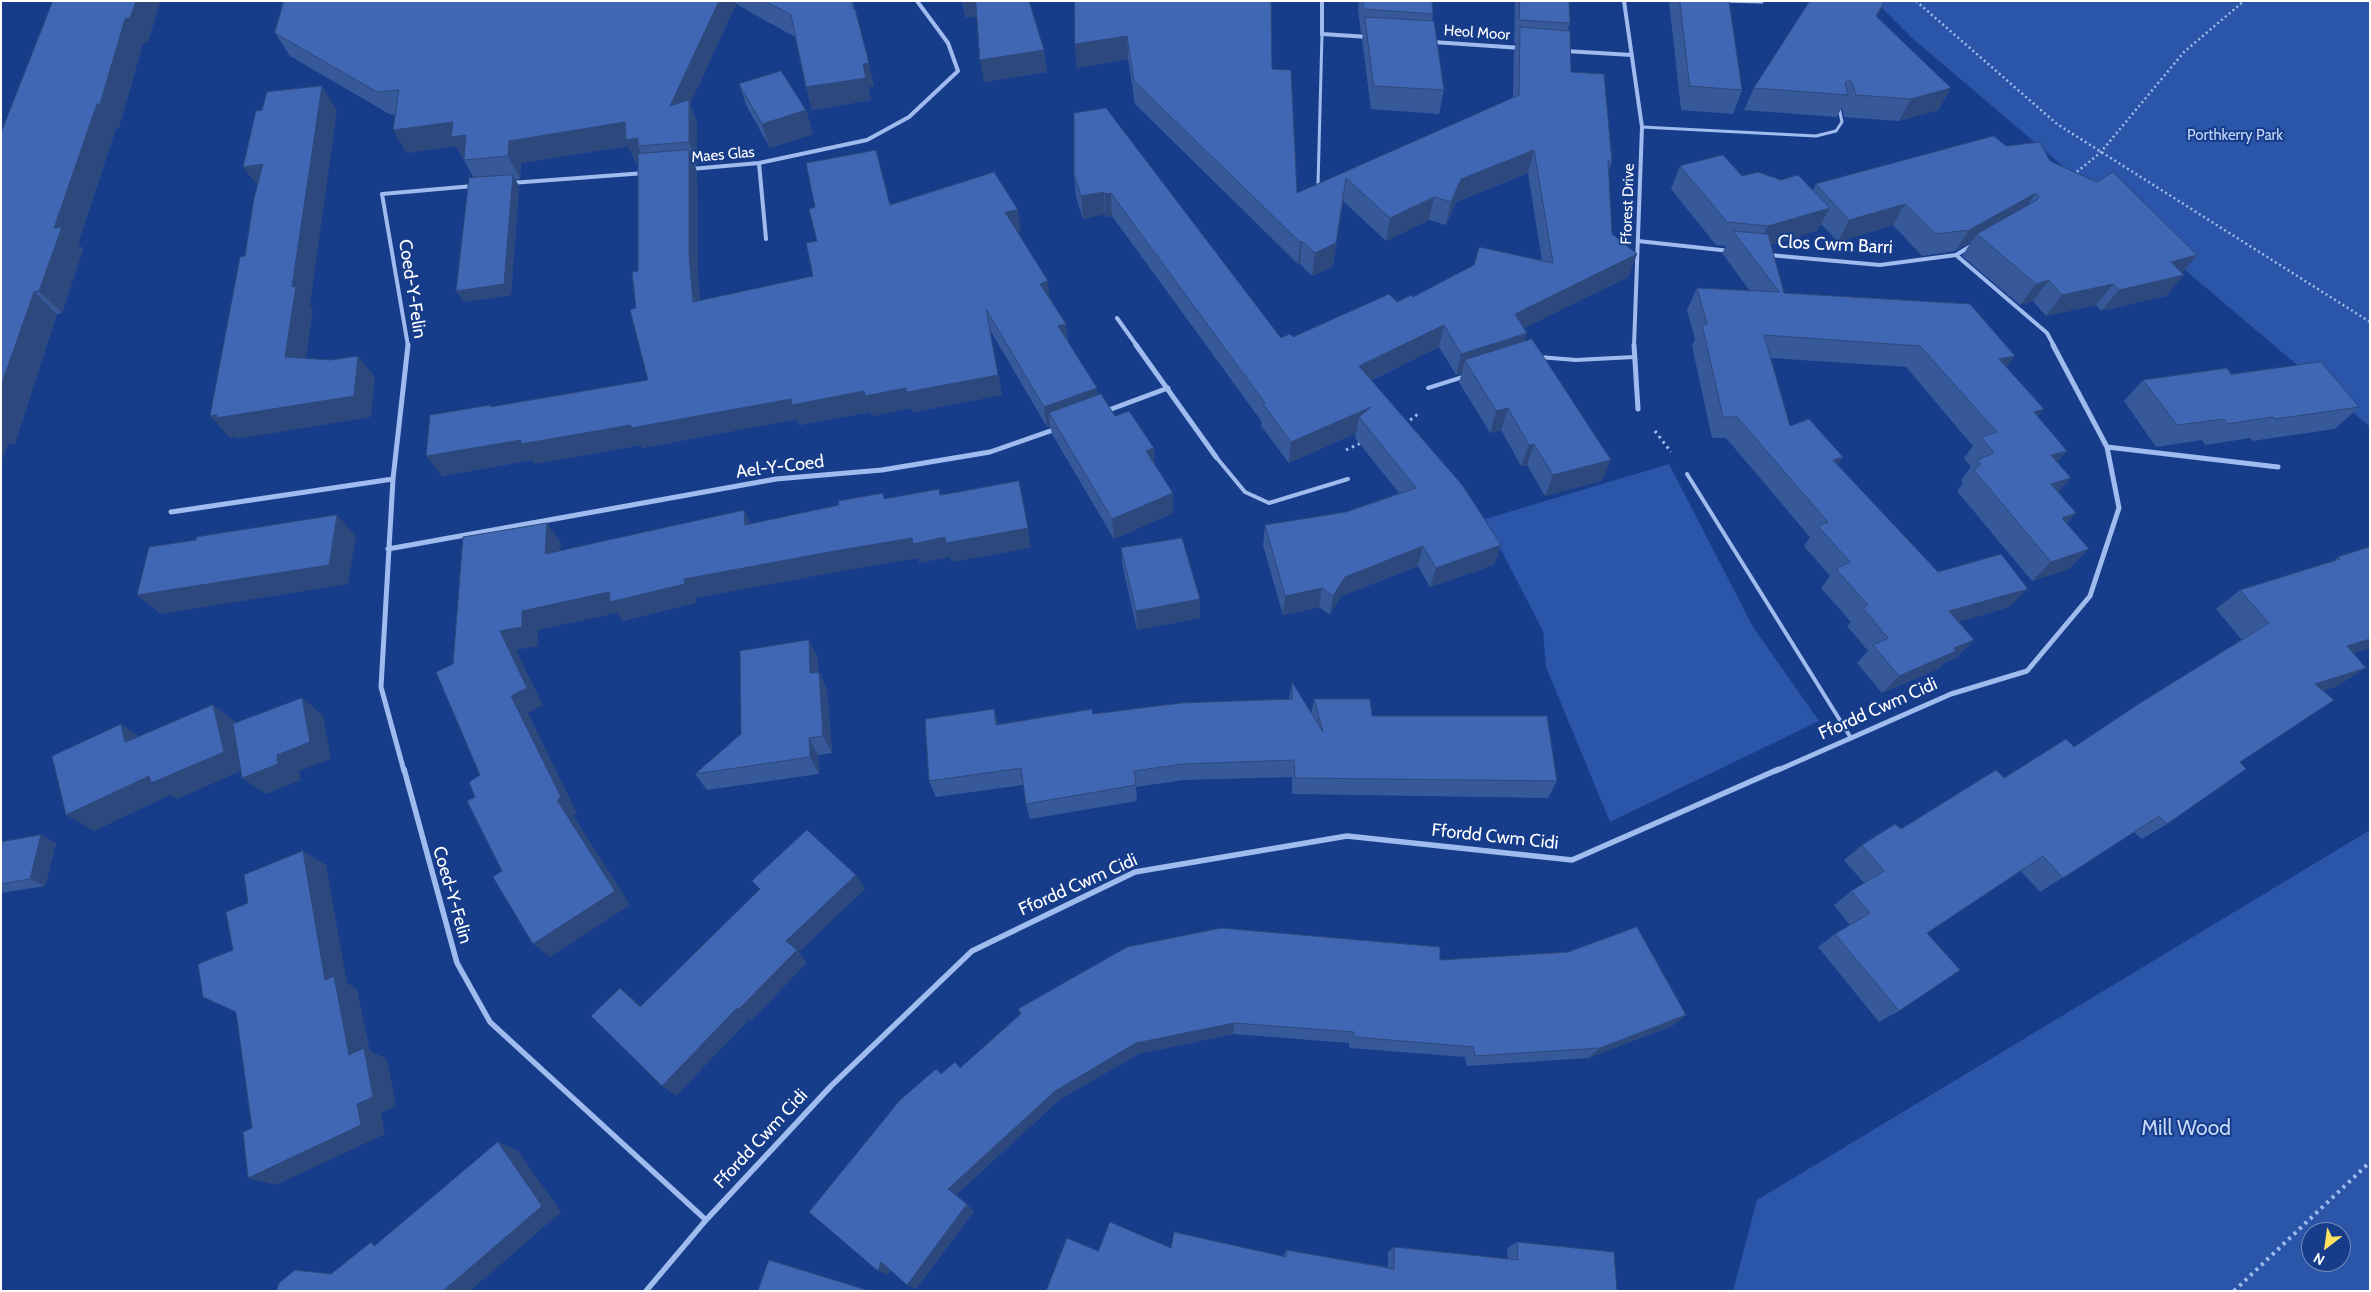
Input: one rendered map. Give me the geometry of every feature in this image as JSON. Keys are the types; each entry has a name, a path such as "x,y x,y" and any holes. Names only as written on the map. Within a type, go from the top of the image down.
{"street":[{"name":"Maes Glas","path":"690,169 759,164 867,140 909,117 958,71 948,43 918,1"},
{"path":"1322,1 1322,34 1370,37"},
{"name":"Fforest Drive","path":"1624,1 1642,127 1634,357 1638,409"},
{"name":"Heol Moor","path":"1428,41 1525,48"},
{"path":"1564,51 1632,55"},
{"path":"759,164 766,239"},
{"path":"501,184 650,172"},
{"name":"Coed-Y-Felin","path":"481,186 382,194 408,343 393,479 381,688 457,963 490,1022 706,1220"},
{"path":"1638,241 1737,251"},
{"name":"Clos Cwm Barri","path":"1767,254 1880,265 1956,255 1980,241"},
{"name":"Ffordd Cwm Cidi","path":"646,1291 706,1220 832,1086 972,951 1134,872 1347,836 1572,860 1951,694 2027,671 2090,596 2119,508 2107,447 2047,333 1956,255"},
{"path":"1117,318 1216,457"},
{"path":"1102,412 1168,388"},
{"name":"Ael-Y-Coed","path":"388,549 776,479 882,470 990,452 1065,425"},
{"path":"2107,447 2278,467"},
{"path":"171,512 393,479"}],"lane":[{"path":"1723,1 1762,2"},
{"path":"1318,185 1322,34"},
{"path":"1642,127 1816,136 1836,131 1842,122 1838,105"},
{"path":"1538,357 1576,360 1634,357"},
{"path":"1428,388 1473,373"},
{"path":"1216,457 1245,492 1269,503 1348,478"},
{"path":"1687,474 1851,738"}],"path":[{"path":"1916,1 2057,124 2100,153 2370,322"},
{"path":"2071,177 2100,153 2184,52 2244,1"},
{"path":"1638,409 1687,474"},
{"path":"2234,1291 2370,1162"}],"green space":[{"name":"Porthkerry Park","path":"1875,1 2370,1 2370,427 1912,38"},
{"path":"1669,464 1753,627 1819,721 1610,822 1546,667 1543,631 1485,519"},
{"name":"Mill Wood","path":"2370,830 2370,1291 1733,1291 1757,1200"}],"building":[{"path":"53,1 136,1 130,18 125,19 100,104 97,104 54,228 62,227 39,291 34,292 1,386 1,133"},
{"path":"284,1 719,1 670,106 689,100 689,142 638,146 638,138 626,140 625,122 509,141 508,156 464,160 466,135 451,137 453,122 393,130 399,90 377,92 275,33"},
{"path":"765,1 852,1 869,63 863,64 866,78 806,87 791,15"},
{"path":"976,1 1029,1 1044,50 980,60"},
{"path":"1075,1 1271,1 1272,69 1291,70 1297,193 1519,95 1520,27 1570,31 1571,72 1604,74 1612,162 1608,161 1612,234 1637,254 1515,314 1527,333 1461,354 1444,325 1359,366 1463,486 1501,545 1436,568 1423,546 1345,577 1333,596 1322,588 1285,596 1265,525 1346,512 1416,488 1359,417 1371,407 1291,442 1263,404 1265,403 1111,193 1105,194 1104,192 1081,196 1074,174 1074,113 1106,108 1281,338 1290,334 1293,337 1389,294 1397,302 1411,295 1413,297 1474,265 1479,247 1553,263 1534,150 1461,179 1451,202 1434,197 1390,218 1346,178 1336,243 1315,253 1302,241 1300,242 1134,81 1127,36 1075,44"},
{"path":"1363,1 1432,1 1433,14 1364,9"},
{"path":"1520,1 1569,1 1570,23 1520,20"},
{"path":"1680,1 1729,1 1742,90 1690,86"},
{"path":"1810,1 1885,1 1876,16 1951,88 1911,99 1856,95 1852,82 1849,80 1845,83 1848,95 1754,88"},
{"path":"1365,17 1434,21 1444,90 1374,86"},
{"path":"781,71 806,110 762,124 739,84"},
{"path":"322,86 292,287 296,286 285,357 330,360 358,356 354,396 216,418 217,415 210,416 240,257 245,256 254,198 263,164 243,167 256,111 262,110 267,92"},
{"path":"1994,136 2006,146 2040,142 2050,161 2097,182 2113,172 2197,255 2171,262 2184,275 2119,290 2113,284 2062,295 2049,280 2036,284 1977,234 2037,200 2039,196 2036,193 1969,230 1935,234 1905,204 1849,220 1816,184"},
{"path":"689,150 689,255 693,302 813,276 806,243 817,241 809,209 815,207 806,163 876,150 890,205 994,172 1018,210 1005,212 1048,281 1040,284 1066,324 1058,326 1097,388 1044,407 986,309 998,375 907,392 906,388 865,396 864,391 792,405 791,399 631,428 631,425 521,444 521,440 426,456 430,415 490,405 490,407 648,380 630,310 636,308 632,272 638,271 638,154"},
{"path":"1723,155 1742,176 1758,172 1781,180 1798,175 1830,208 1768,226 1727,222 1680,166"},
{"path":"513,175 504,284 456,291 469,178"},
{"path":"1733,231 1768,234 1784,293 1970,304 2015,356 1999,359 2044,409 2034,412 2067,451 2051,455 2071,478 2051,484 2076,513 2062,518 2089,549 2051,562 1974,470 1981,464 1977,460 1994,453 1981,437 1997,432 1920,346 1764,335 1790,426 1809,419 1843,457 1833,460 1938,572 2001,554 2028,589 1949,611 1974,640 1954,648 1956,651 1899,676 1873,645 1888,638 1863,608 1868,605 1836,569 1850,562 1818,526 1828,522 1737,417 1723,417 1702,324 1707,324 1697,288 1779,292"},
{"path":"1532,339 1611,460 1553,475 1534,444 1529,445 1508,408 1496,411 1465,360"},
{"path":"2321,362 2359,407 2227,424 2224,419 2177,425 2143,380 2227,368 2231,374"},
{"path":"1101,394 1115,416 1129,411 1154,448 1146,451 1173,493 1112,519 1049,413"},
{"path":"1019,481 1028,528 946,543 945,537 913,544 912,538 835,551 684,579 685,584 610,602 609,592 522,611 522,627 500,631 527,688 511,696 561,797 557,800 615,891 533,944 493,877 502,871 467,801 475,797 469,782 480,775 436,672 453,664 463,537 547,523 545,554 744,510 745,525 839,505 838,501 883,493 884,499 939,489 940,495"},
{"path":"337,515 329,565 137,595 149,547 196,540 197,537"},
{"path":"1182,538 1200,599 1136,611 1121,548"},
{"path":"2370,547 2370,639 2347,646 2366,668 2315,684 2334,700 2240,762 2246,769 2167,824 2159,816 2063,878 2043,856 1927,933 1960,970 1899,1011 1835,934 1870,913 1851,891 1884,871 1862,845 1895,824 1901,829 1996,770 2004,778 2066,739 2074,747 2140,703 2269,623 2240,590 2340,559 2338,557"},
{"path":"809,640 810,673 819,672 823,736 809,738 810,757 695,774 741,734 740,651"},
{"path":"1292,682 1323,732 1314,699 1370,699 1372,716 1547,716 1557,781 1295,778 1294,760 1183,764 1134,771 1136,785 1026,804 1021,768 929,781 925,719 994,709 996,725 1092,709 1093,714 1181,703 1292,699"},
{"path":"302,698 310,742 277,755 278,764 242,778 233,724"},
{"path":"213,705 224,752 151,783 149,776 66,815 52,756 121,724 125,742"},
{"path":"807,830 856,875 786,941 797,950 738,1010 737,1008 662,1086 591,1016 620,988 640,1007 760,889 752,881"},
{"path":"41,835 30,879 1,884 1,842"},
{"path":"303,851 325,980 334,976 349,1055 364,1048 373,1097 357,1104 361,1125 248,1178 243,1132 252,1128 236,1012 203,997 198,964 233,950 226,912 248,903 244,875"},
{"path":"1637,927 1686,1015 1600,1048 1475,1056 1473,1047 1354,1037 1354,1032 1234,1023 1136,1043 1055,1091 948,1189 967,1204 907,1285 881,1262 878,1271 809,1212 900,1100 936,1069 941,1074 955,1062 960,1068 1021,1014 1018,1009 1127,947 1221,928 1440,947 1440,960 1568,952"},
{"path":"498,1142 542,1206 443,1291 276,1291 279,1283 295,1270 331,1274 371,1242 374,1246"},
{"path":"1110,1222 1171,1248 1174,1232 1286,1257 1286,1250 1394,1269 1394,1247 1518,1260 1517,1242 1614,1252 1617,1291 1046,1291 1067,1238 1098,1251"},
{"path":"769,1260 870,1291 758,1291"}]}
